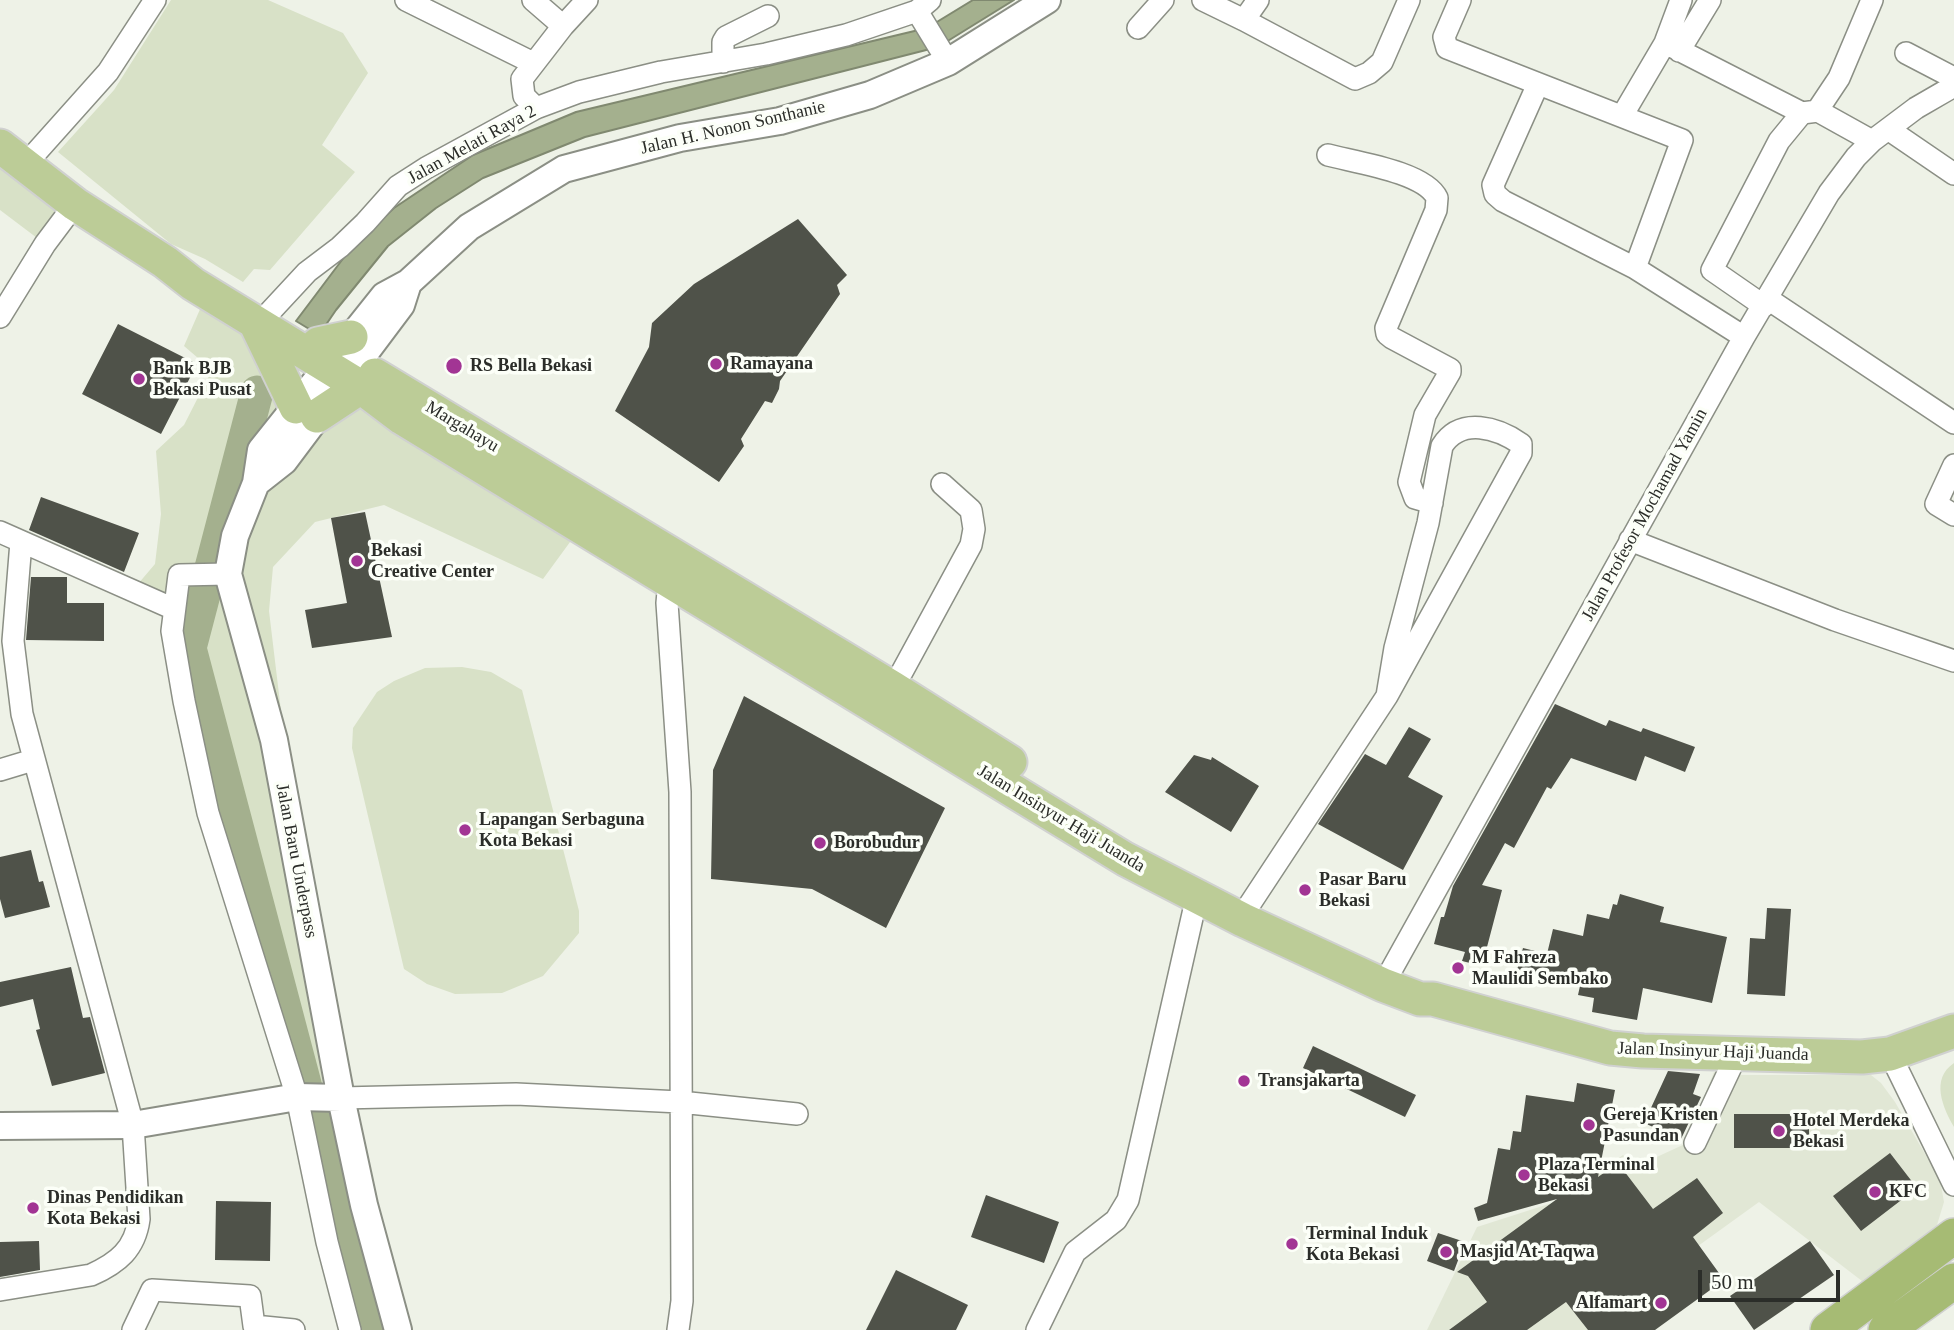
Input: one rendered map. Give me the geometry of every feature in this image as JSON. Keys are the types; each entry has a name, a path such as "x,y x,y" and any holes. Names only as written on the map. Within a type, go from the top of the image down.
{"highway":[{"path":"1828,1330 1954,1236"},
{"path":"1886,1330 1954,1281"}],"main road":[{"path":"12,156 75,204 165,262 193,284 261,318"},
{"path":"165,262 202,275 261,318 306,412 349,361"},
{"name":"Jalan Insinyur Haji Juanda","path":"261,318 349,361 402,418 680,574 1130,850 1197,896 1245,914"},
{"name":"Jalan Insinyur Haji Juanda","path":"1130,850 1245,914 1385,979 1420,999 1433,999 1610,1048 1862,1057 1890,1054 1954,1031"}],"street":[{"path":"12,156 102,79 155,0"},
{"path":"406,0 533,63"},
{"path":"533,0 563,26"},
{"path":"537,108 524,96 521,85 525,73 587,0"},
{"name":"Jalan H. Nonon Sonthanie","path":"349,361 401,305 408,283 469,227 564,169 680,138 780,121 870,95 948,62 1047,0"},
{"path":"1138,28 1163,0"},
{"path":"1203,0 1355,79 1369,73 1382,62 1409,0"},
{"path":"1244,20 1258,0"},
{"path":"1460,0 1444,37 1447,48 1682,140 1635,268"},
{"path":"1672,47 1681,0"},
{"path":"1622,116 1710,0"},
{"path":"1872,0 1839,78 1810,112 1779,141 1713,266 1713,272 1766,302 1954,423"},
{"path":"923,6 948,62"},
{"name":"Jalan Melati Raya 2","path":"261,318 307,272 340,247 365,223 398,186 537,108 579,92 661,72 766,54 846,35 923,6"},
{"path":"723,62 723,43 726,37 768,16"},
{"path":"1672,47 1810,112 1880,135 1954,174"},
{"path":"1906,53 1954,79"},
{"path":"1538,84 1493,186 1495,194 1503,201 1635,268 1744,337"},
{"name":"Jalan Profesor Mochamad Yamin","path":"1385,979 1744,337 1829,193 1856,157 1880,135 1916,108 1954,86"},
{"path":"1328,155 1398,173 1429,187 1437,198 1436,210 1386,328 1387,334 1392,338 1450,369 1425,415 1409,482 1415,498 1432,503"},
{"path":"0,317 45,244 75,204"},
{"name":"Jalan Baru Underpass","path":"306,412 261,450 256,483 235,536 228,574 274,740 341,1098 364,1205 398,1330"},
{"path":"1245,914 1387,696 1521,453 1521,444 1494,429 1469,428 1453,433 1443,446 1432,503 1395,648 1387,696"},
{"path":"1954,465 1936,504 1954,514"},
{"path":"902,672 971,545 974,529 971,510 942,484"},
{"path":"0,532 174,609"},
{"path":"1630,540 1835,620 1954,661"},
{"path":"0,1290 91,1275 116,1262 126,1252 137,1231 139,1219 133,1125 22,714 13,641 21,541"},
{"path":"228,574 179,575 172,631 208,813 297,1097 327,1242 350,1330"},
{"path":"678,1330 682,1301 680,792 667,603 668,592 680,574"},
{"path":"0,771 33,760"},
{"path":"1037,1330 1075,1252 1116,1220 1128,1200 1197,896"},
{"path":"1695,1143 1737,1054"},
{"path":"1890,1054 1954,1185"},
{"path":"1,1123 133,1125 297,1097 516,1094 680,1102 797,1114"},
{"path":"133,1330 150,1290 250,1296 254,1326 294,1330"}],"shaded area":[{"path":"171,0 268,0 343,33 368,73 322,145 355,172 270,270 254,269 243,282 205,259 171,244 58,152 114,90"},
{"path":"973,0 1014,0 938,47 585,137 483,178 436,208 388,246 319,335 296,321 351,248 394,208 473,155 576,112 927,28"},
{"path":"0,143 75,204 45,244 0,210"},
{"path":"201,307 255,322 296,407 361,387 581,527 543,579 384,505 315,522 273,567 269,611 281,711 274,740 398,1330 350,1330 208,813 174,609 132,591 155,564 161,514 156,451 184,425 212,370 184,346"},
{"name":"Lapangan Serbaguna Kota Bekasi","path":"462,667 491,672 522,690 579,911 579,933 543,976 502,993 455,994 427,984 404,969 352,748 353,728 377,692 394,681 425,668"},
{"path":"1954,1063 1954,1127 1943,1103 1941,1085 1942,1077"},
{"path":"1714,1072 1736,1075 1871,1075 1881,1083 1895,1102 1940,1180 1944,1202 1937,1225 1902,1256 1862,1281 1759,1202 1626,1298 1654,1330 1427,1330 1477,1227 1555,1202 1623,1155 1635,1167 1685,1144"}],"building":[{"name":"Ramayana","path":"798,219 847,275 837,285 840,294 780,381 772,403 765,401 741,439 744,446 719,482 615,411 649,347 652,323 694,284"},
{"name":"Bank BJB Bekasi Pusat","path":"118,324 197,364 161,434 82,394"},
{"path":"41,497 139,533 124,572 29,530"},
{"name":"Bekasi Creative Center","path":"365,512 392,637 312,648 305,610 347,603 331,518"},
{"path":"31,577 67,577 67,603 104,603 104,641 26,640"},
{"name":"Borobudur","path":"744,696 945,808 886,928 812,889 711,879 713,770"},
{"path":"1555,704 1606,726 1609,720 1641,732 1643,728 1695,747 1685,772 1645,756 1636,781 1571,758 1551,789 1547,787 1514,848 1505,843 1482,885 1502,890 1482,966 1462,961 1465,952 1434,944 1441,917 1444,917 1453,886"},
{"path":"1409,727 1431,739 1408,777 1443,796 1403,870 1318,824 1365,754 1386,765"},
{"path":"1194,755 1211,760 1212,757 1259,786 1231,832 1165,792"},
{"path":"31,850 39,882 43,881 50,907 5,918 0,899 0,857"},
{"path":"1620,894 1664,907 1660,922 1727,937 1712,1003 1643,988 1637,1020 1592,1012 1594,998 1578,995 1580,986 1517,970 1523,948 1547,954 1553,929 1583,936 1587,914 1609,919 1613,904 1617,905"},
{"path":"1767,908 1791,909 1785,996 1747,994 1750,938 1765,939"},
{"path":"71,967 83,1018 90,1017 105,1073 52,1086 36,1030 40,1029 33,999 0,1007 0,982"},
{"path":"1313,1046 1416,1095 1405,1117 1303,1068"},
{"path":"1668,1071 1700,1074 1693,1094 1701,1097 1681,1139 1644,1123"},
{"path":"1577,1083 1615,1090 1598,1177 1618,1163 1653,1209 1697,1178 1723,1213 1693,1237 1724,1280 1655,1330 1588,1330 1566,1302 1527,1330 1449,1330 1487,1302 1468,1276 1457,1272 1557,1199 1478,1221 1474,1208 1487,1203 1498,1148 1510,1150 1513,1131 1521,1132 1526,1095 1574,1102"},
{"path":"1734,1114 1809,1114 1809,1148 1734,1148"},
{"name":"KFC","path":"1890,1153 1917,1188 1861,1231 1833,1196"},
{"path":"986,1195 1059,1222 1044,1263 971,1237"},
{"path":"216,1201 271,1202 270,1261 215,1260"},
{"name":"Masjid At-Taqwa","path":"1438,1233 1465,1242 1454,1271 1427,1261"},
{"path":"39,1241 40,1270 0,1277 0,1242"},
{"path":"1810,1241 1834,1275 1754,1330 1730,1296"},
{"path":"896,1270 968,1305 956,1330 866,1330"}],"waterway":[{"path":"257,392 190,648 370,1330"}],"place":[{"name":"Ramayana","path":"716,364"},
{"name":"RS Bella Bekasi","path":"454,366"},
{"name":"Bank BJB Bekasi Pusat","path":"139,379"},
{"name":"Bekasi Creative Center","path":"357,561"},
{"name":"Lapangan Serbaguna Kota Bekasi","path":"465,830"},
{"name":"Borobudur","path":"820,843"},
{"name":"Pasar Baru Bekasi","path":"1305,890"},
{"name":"M Fahreza Maulidi Sembako","path":"1458,968"},
{"name":"Transjakarta","path":"1244,1081"},
{"name":"Gereja Kristen Pasundan","path":"1589,1125"},
{"name":"Hotel Merdeka Bekasi","path":"1779,1131"},
{"name":"Plaza Terminal Bekasi","path":"1524,1175"},
{"name":"KFC","path":"1875,1192"},
{"name":"Dinas Pendidikan Kota Bekasi","path":"33,1208"},
{"name":"Terminal Induk Kota Bekasi","path":"1292,1244"},
{"name":"Masjid At-Taqwa","path":"1446,1252"},
{"name":"Alfamart","path":"1661,1303"}]}
